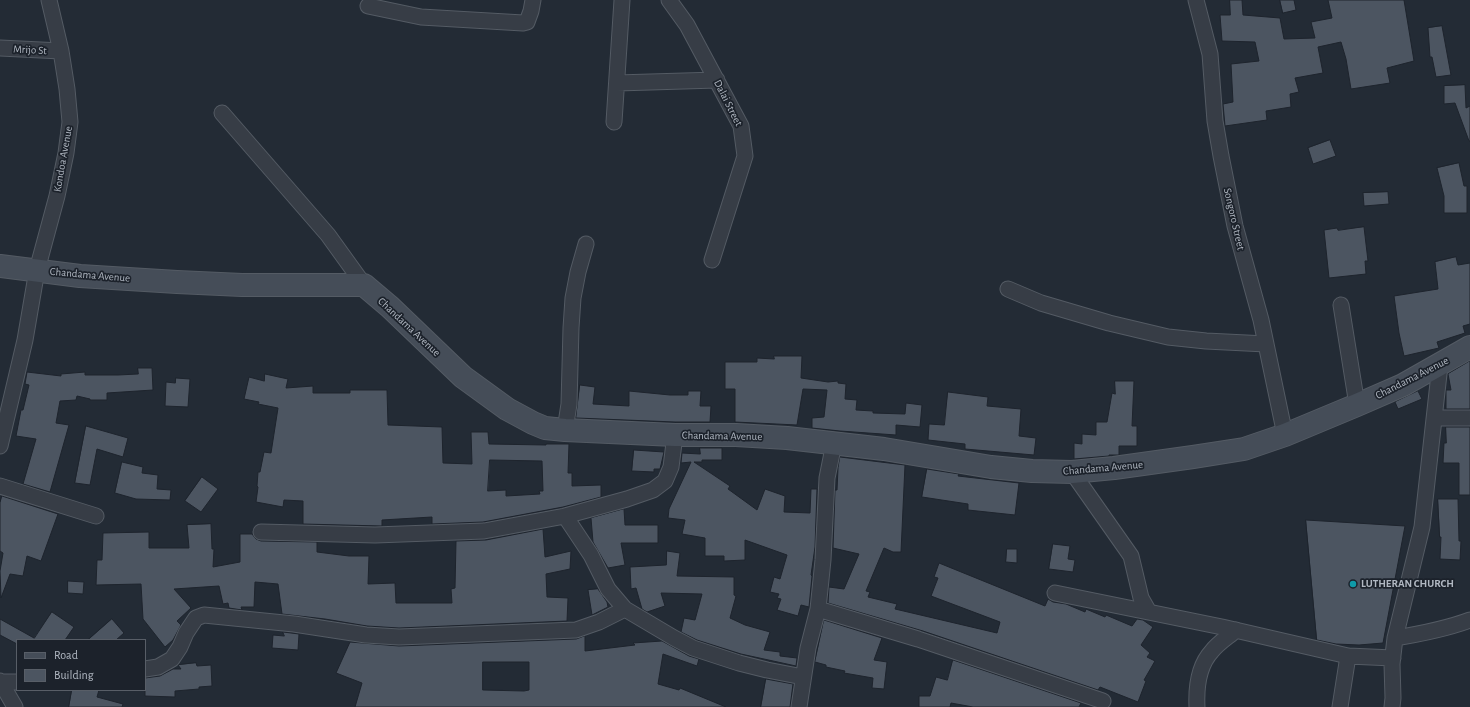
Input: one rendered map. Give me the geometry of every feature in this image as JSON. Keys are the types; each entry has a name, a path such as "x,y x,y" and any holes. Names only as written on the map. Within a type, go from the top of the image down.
{"street":[{"name":"Kondoa Avenue","path":"0,446 25,340 37,270 57,196 66,153 70,122 61,51 49,0"},
{"path":"368,6 421,17 523,23 527,22 533,0"},
{"path":"614,122 622,0"},
{"name":"Dalai Street","path":"669,0 687,25 741,126 745,156 712,260"},
{"name":"Songoro Street","path":"1196,0 1210,54 1215,121 1221,156 1237,233 1258,308 1285,435"},
{"name":"Mrijo St","path":"0,48 61,51"},
{"path":"617,83 717,80"},
{"path":"222,113 328,235 364,285"},
{"path":"566,430 569,404 573,298 578,272 586,244"},
{"name":"Chandama Avenue","path":"0,266 80,276 184,282 242,285 364,285 390,307 463,377 507,409 545,428 675,435 736,435 787,438 884,449 991,467 1032,471 1072,472 1147,464 1244,449 1285,435 1357,405 1403,384 1470,347"},
{"path":"1008,289 1041,303 1109,323 1168,337 1206,342 1266,344"},
{"path":"1341,305 1357,405"},
{"path":"1392,707 1395,638 1422,527 1440,364"},
{"path":"1434,418 1470,418"},
{"path":"261,532 375,535 477,532 565,516 627,499 653,490 665,482 671,467 675,435"},
{"path":"799,707 808,648 818,610 823,560 827,478 834,443"},
{"path":"1072,472 1130,556 1141,598 1149,612"},
{"path":"0,486 96,516"},
{"path":"565,516 591,555 608,589 625,609 693,648 739,663 803,677"},
{"path":"1055,593 1236,630 1348,656 1393,658"},
{"path":"146,669 158,667 172,659 180,647 186,632 196,618 204,615 294,624 366,635 399,637 576,630 599,622 625,609"},
{"path":"818,610 918,639 1103,701"},
{"path":"1395,638 1458,625 1470,620"},
{"path":"1197,707 1196,696 1199,671 1211,651 1236,630"},
{"path":"1340,707 1348,656"},
{"path":"0,682 16,682"},
{"path":"0,682 15,707"}],"building":[{"path":"1230,0 1242,0 1243,15 1280,18 1284,39 1315,38 1311,22 1332,18 1328,0 1404,0 1414,61 1387,68 1390,83 1351,89 1346,59 1341,42 1318,47 1323,73 1295,78 1299,92 1290,94 1291,107 1266,111 1267,120 1225,126 1223,104 1233,102 1231,64 1259,61 1255,42 1222,41 1220,15 1230,15"},
{"path":"1280,0 1294,0 1296,10 1283,13"},
{"path":"1442,26 1451,75 1436,77 1432,57 1430,57 1428,28"},
{"path":"1465,85 1466,108 1470,106 1470,141 1455,103 1444,104 1444,86"},
{"path":"1330,140 1336,156 1313,164 1308,148"},
{"path":"1459,163 1464,186 1467,186 1467,213 1444,213 1444,196 1437,168"},
{"path":"1388,192 1389,204 1364,206 1363,193"},
{"path":"1364,227 1368,261 1365,261 1366,274 1329,278 1324,230"},
{"path":"1456,257 1458,265 1470,263 1470,324 1463,326 1465,333 1437,342 1439,348 1404,356 1394,296 1438,289 1435,262"},
{"path":"774,356 802,356 801,378 828,382 838,381 838,383 846,384 845,399 857,400 856,410 873,411 873,413 905,414 906,403 922,405 920,427 896,425 896,435 812,428 812,418 824,417 827,390 803,389 797,425 735,422 735,389 725,389 725,362 757,362 757,358 774,359"},
{"path":"1470,361 1470,409 1446,409 1446,390 1451,390 1448,374"},
{"path":"138,368 152,368 153,390 107,393 107,400 90,400 77,396 76,400 60,401 56,423 69,425 50,492 23,484 36,439 16,436 21,410 23,410 29,385 25,384 27,372 61,376 61,374 85,372 85,375 118,375 138,374"},
{"path":"265,374 288,379 286,388 313,386 313,393 350,393 350,390 387,390 388,425 442,427 443,463 472,464 471,432 488,432 489,444 569,444 568,473 572,473 572,486 601,485 601,497 563,507 483,522 432,524 432,517 382,520 382,526 303,524 303,501 284,500 283,507 256,502 258,472 260,472 264,452 271,453 278,408 258,404 259,402 244,399 249,377 264,381","holes":["490,460 542,461 543,491 539,491 540,494 506,496 506,490 488,491"]},
{"path":"176,378 190,379 188,407 165,406 166,382 175,383"},
{"path":"1115,381 1134,381 1132,426 1137,426 1137,446 1119,446 1119,455 1074,459 1074,443 1082,444 1082,434 1096,435 1096,422 1107,422 1112,393 1115,394"},
{"path":"580,385 595,387 593,404 629,406 629,391 670,395 688,395 688,391 701,391 700,406 711,406 710,422 576,418"},
{"path":"1418,391 1422,399 1398,409 1395,402"},
{"path":"948,392 988,397 987,406 1021,409 1019,436 1036,438 1034,455 965,449 965,444 928,440 929,424 944,425"},
{"path":"86,426 128,438 123,457 97,449 90,485 75,483"},
{"path":"1446,427 1470,427 1470,495 1459,495 1459,463 1443,463 1444,443 1446,443"},
{"path":"700,448 722,448 722,460 702,460 702,462 694,462 730,486 728,489 757,510 765,489 785,496 784,512 810,513 811,489 817,489 815,547 809,607 801,605 798,616 777,610 781,599 777,598 779,594 770,592 774,577 780,579 787,555 745,540 745,560 724,561 724,556 705,556 705,538 682,534 685,520 668,518 669,509 691,462 681,463 682,453 700,454"},
{"path":"634,450 664,452 660,469 654,469 654,472 632,471"},
{"path":"840,457 905,465 901,552 893,552 884,548 866,591 870,592 868,597 897,604 895,609 997,633 1000,622 931,596 938,578 934,577 939,563 1045,606 1048,599 1053,602 1066,604 1085,612 1086,609 1105,617 1106,615 1132,626 1137,619 1143,620 1153,627 1141,645 1150,653 1147,657 1155,661 1144,680 1146,681 1138,702 1100,687 1098,690 923,631 828,603 829,587 844,589 859,554 833,548 835,490 837,490"},
{"path":"122,462 143,467 142,473 158,475 157,489 171,490 170,500 136,499 115,493"},
{"path":"927,469 959,474 958,476 1019,483 1015,515 968,510 968,504 922,497"},
{"path":"202,477 218,489 201,512 185,501"},
{"path":"2,496 58,514 41,561 27,556 23,576 10,574 1,598 0,571 3,553 0,551 0,503"},
{"path":"1438,499 1458,499 1459,541 1461,541 1460,560 1440,559 1441,537"},
{"path":"624,509 625,525 658,525 658,543 621,543 625,565 608,568 593,542 591,518"},
{"name":"LUTHERAN CHURCH","path":"1306,520 1405,526 1383,643 1359,645 1336,644 1317,640"},
{"path":"211,524 212,549 214,549 213,567 240,562 240,534 252,534 256,539 261,541 317,542 317,552 349,556 369,556 368,584 395,583 396,603 452,603 451,589 455,588 456,541 486,540 543,529 545,557 571,551 570,569 546,574 547,597 568,598 567,621 399,628 367,626 282,614 278,584 255,582 254,607 241,607 242,610 229,608 228,603 223,604 219,586 174,589 191,608 177,621 181,625 173,640 165,647 143,619 141,584 96,585 97,560 102,560 103,533 149,532 149,548 189,548 187,525"},
{"path":"1053,544 1070,546 1068,559 1075,560 1073,572 1049,569"},
{"path":"1007,549 1017,549 1017,563 1006,562"},
{"path":"667,551 680,553 677,576 734,577 734,595 736,596 730,618 745,625 770,632 764,650 780,652 780,656 797,658 796,666 741,654 697,640 681,632 684,618 695,620 702,594 661,593 665,606 647,612 642,609 636,588 631,589 630,567 666,565"},
{"path":"68,581 84,582 83,594 68,593"},
{"path":"598,589 607,602 608,607 592,615 588,590"},
{"path":"52,612 74,627 66,639 16,639 16,643 0,635 0,619 34,638"},
{"path":"112,619 124,633 117,639 89,639"},
{"path":"824,620 882,638 874,660 887,662 884,689 872,688 873,678 844,673 845,671 826,667 826,665 815,662"},
{"path":"283,632 299,634 298,650 272,648 273,635 284,636"},
{"path":"585,636 585,651 635,645 633,643 662,641 689,656 699,659 697,666 663,654 658,684 679,690 680,688 726,707 355,707 362,683 336,673 350,642 399,646 576,639","holes":["483,662 529,662 529,690 483,690"]},
{"path":"953,660 1081,703 1079,707 973,707 951,703 950,707 919,707 919,696 930,696 936,677 947,680"},
{"path":"196,663 197,666 211,665 212,686 199,687 199,689 175,691 175,697 145,696 146,678 160,676 173,669 181,669 178,665"},
{"path":"766,679 793,684 790,707 761,707"},
{"path":"72,691 99,691 97,697 123,704 122,707 69,707"}],"place":[{"name":"LUTHERAN CHURCH","path":"1353,584"}]}
